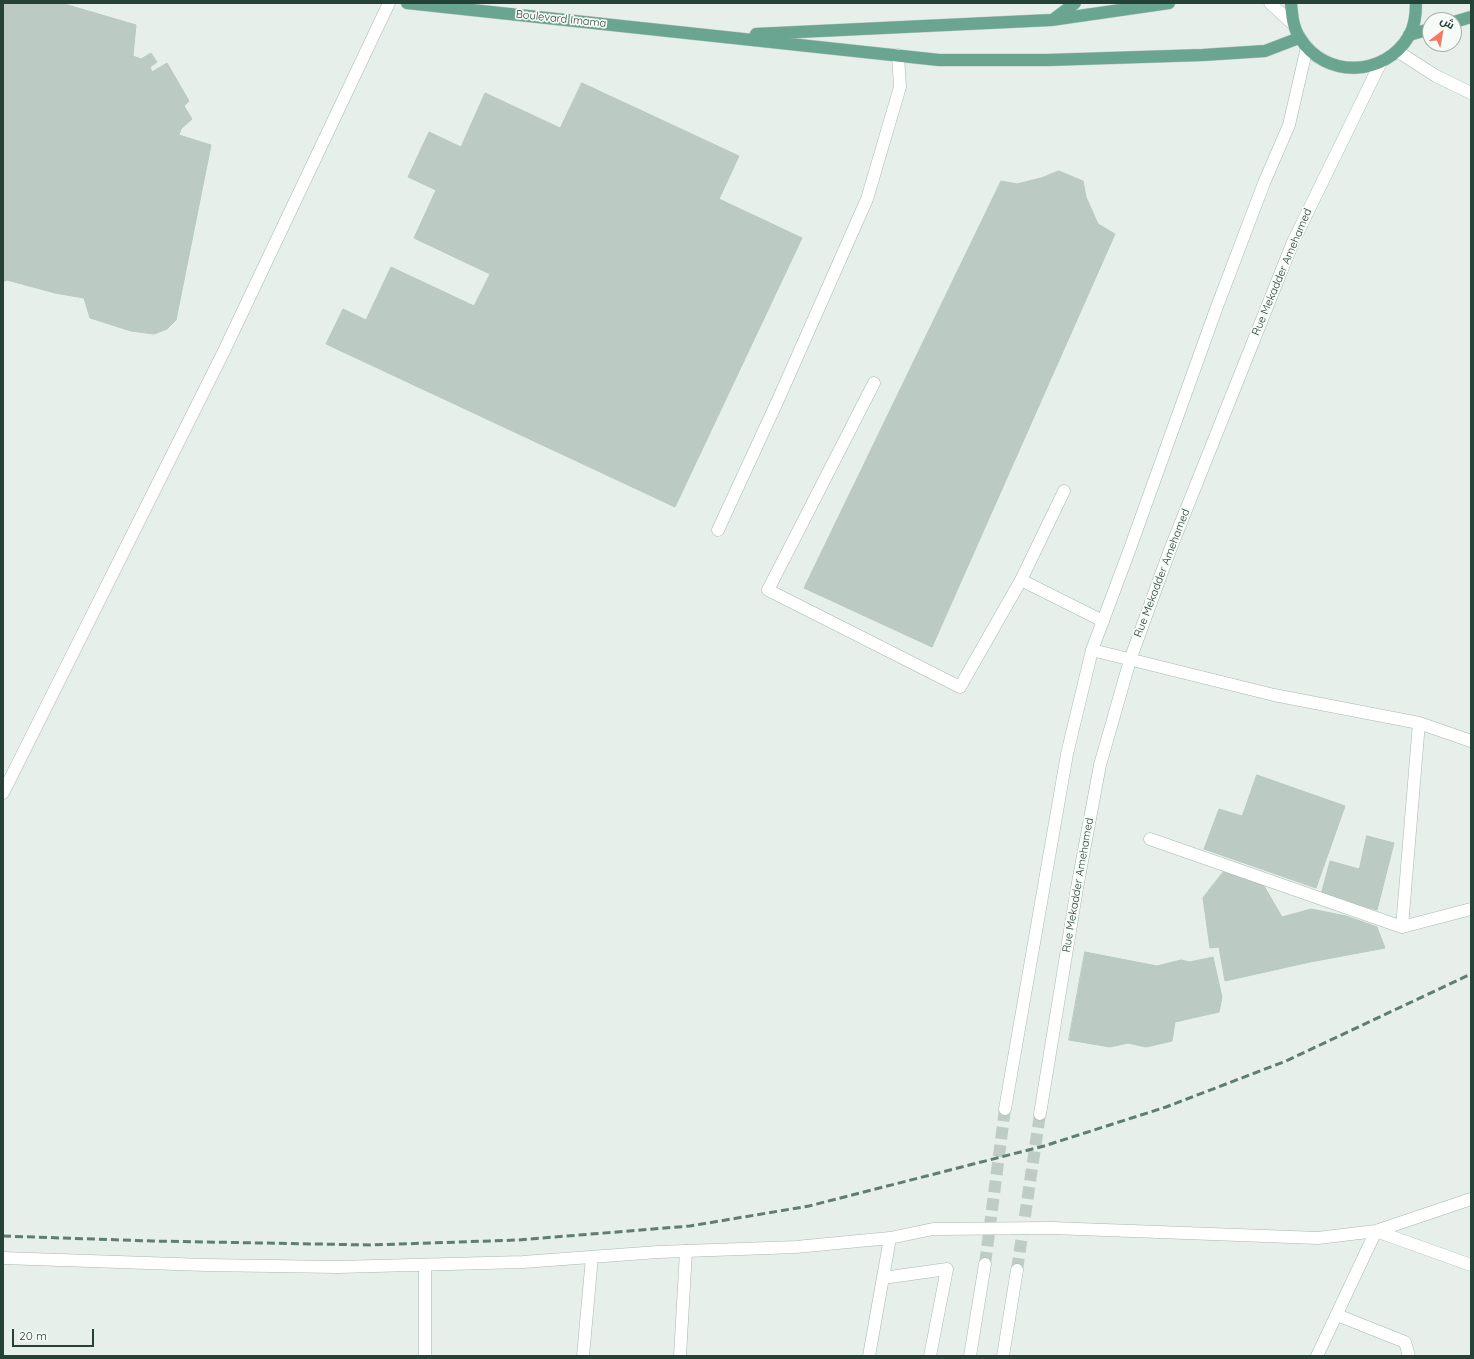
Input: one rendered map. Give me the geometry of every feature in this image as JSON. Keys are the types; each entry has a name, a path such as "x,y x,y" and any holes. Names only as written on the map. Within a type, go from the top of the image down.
{"main road":[{"name":"Boulevard Imama","path":"407,3 715,36"},
{"path":"1051,20 1075,3"},
{"path":"715,36 1051,20 1169,3"},
{"path":"1290,3 1293,24 1303,42 1322,60 1341,67 1361,68 1381,62 1397,51 1409,35 1415,17 1416,3"},
{"path":"1409,35 1422,31"},
{"path":"715,36 939,60 1024,60 1203,55 1265,51 1303,42"}],"street":[{"path":"3,792 224,351 389,3"},
{"path":"1270,3 1293,24"},
{"path":"1005,1109 1067,754 1092,650 1218,305 1264,183 1289,125 1303,42"},
{"path":"1397,51 1436,76 1471,93"},
{"path":"718,530 778,400 867,199 900,87 898,55"},
{"name":"Rue Mekadder Amehamed","path":"1040,1114 1077,888 1100,765 1130,660 1170,550 1292,242 1381,62"},
{"path":"874,384 768,590 960,687 1021,580 1064,491"},
{"path":"1021,580 1102,621"},
{"path":"1092,650 1274,695 1419,723 1471,741"},
{"path":"1402,927 1419,723"},
{"path":"1150,839 1402,927 1471,909"},
{"path":"3,1258 205,1265 338,1267 523,1262 686,1251 796,1246 890,1238 933,1229 1052,1228 1318,1238 1376,1231 1471,1199"},
{"path":"1376,1231 1471,1265"},
{"path":"1317,1356 1376,1231"},
{"path":"869,1356 890,1238"},
{"path":"680,1356 686,1251"},
{"path":"583,1356 592,1257"},
{"path":"970,1356 985,1264"},
{"path":"425,1265 425,1356"},
{"path":"883,1278 947,1269 930,1356"},
{"path":"1003,1356 1017,1270"},
{"path":"1336,1315 1405,1342 1408,1356"}],"building":[{"path":"3,3 61,3 136,25 133,56 141,59 151,53 157,62 150,67 152,72 167,63 189,101 184,106 192,119 181,129 179,135 211,145 176,320 167,329 154,334 131,331 90,318 84,298 55,293 7,280 3,282"},
{"path":"582,83 739,156 719,199 802,238 675,507 326,344 343,309 366,320 391,267 474,306 490,274 414,238 436,190 408,177 429,132 461,147 485,93 560,128"},
{"path":"1059,171 1083,181 1086,197 1098,224 1115,234 932,647 804,588 1001,181 1017,184 1041,178"},
{"path":"1257,775 1345,806 1316,888 1204,849 1219,809 1242,816"},
{"path":"1367,836 1394,843 1377,910 1321,895 1330,861 1359,869"},
{"path":"1225,870 1264,886 1282,917 1311,909 1346,916 1377,927 1385,948 1310,962 1225,981 1219,947 1210,948 1203,898"},
{"path":"1085,952 1157,966 1181,960 1190,962 1213,957 1222,997 1219,1012 1175,1022 1172,1041 1146,1047 1128,1043 1110,1047 1069,1040"}],"tunnel":[{"path":"985,1264 1005,1109"},
{"path":"1017,1270 1040,1114"}],"railway":[{"path":"3,1236 152,1241 371,1245 518,1240 690,1226 809,1206 1044,1146 1166,1107 1286,1061 1471,974"}]}
